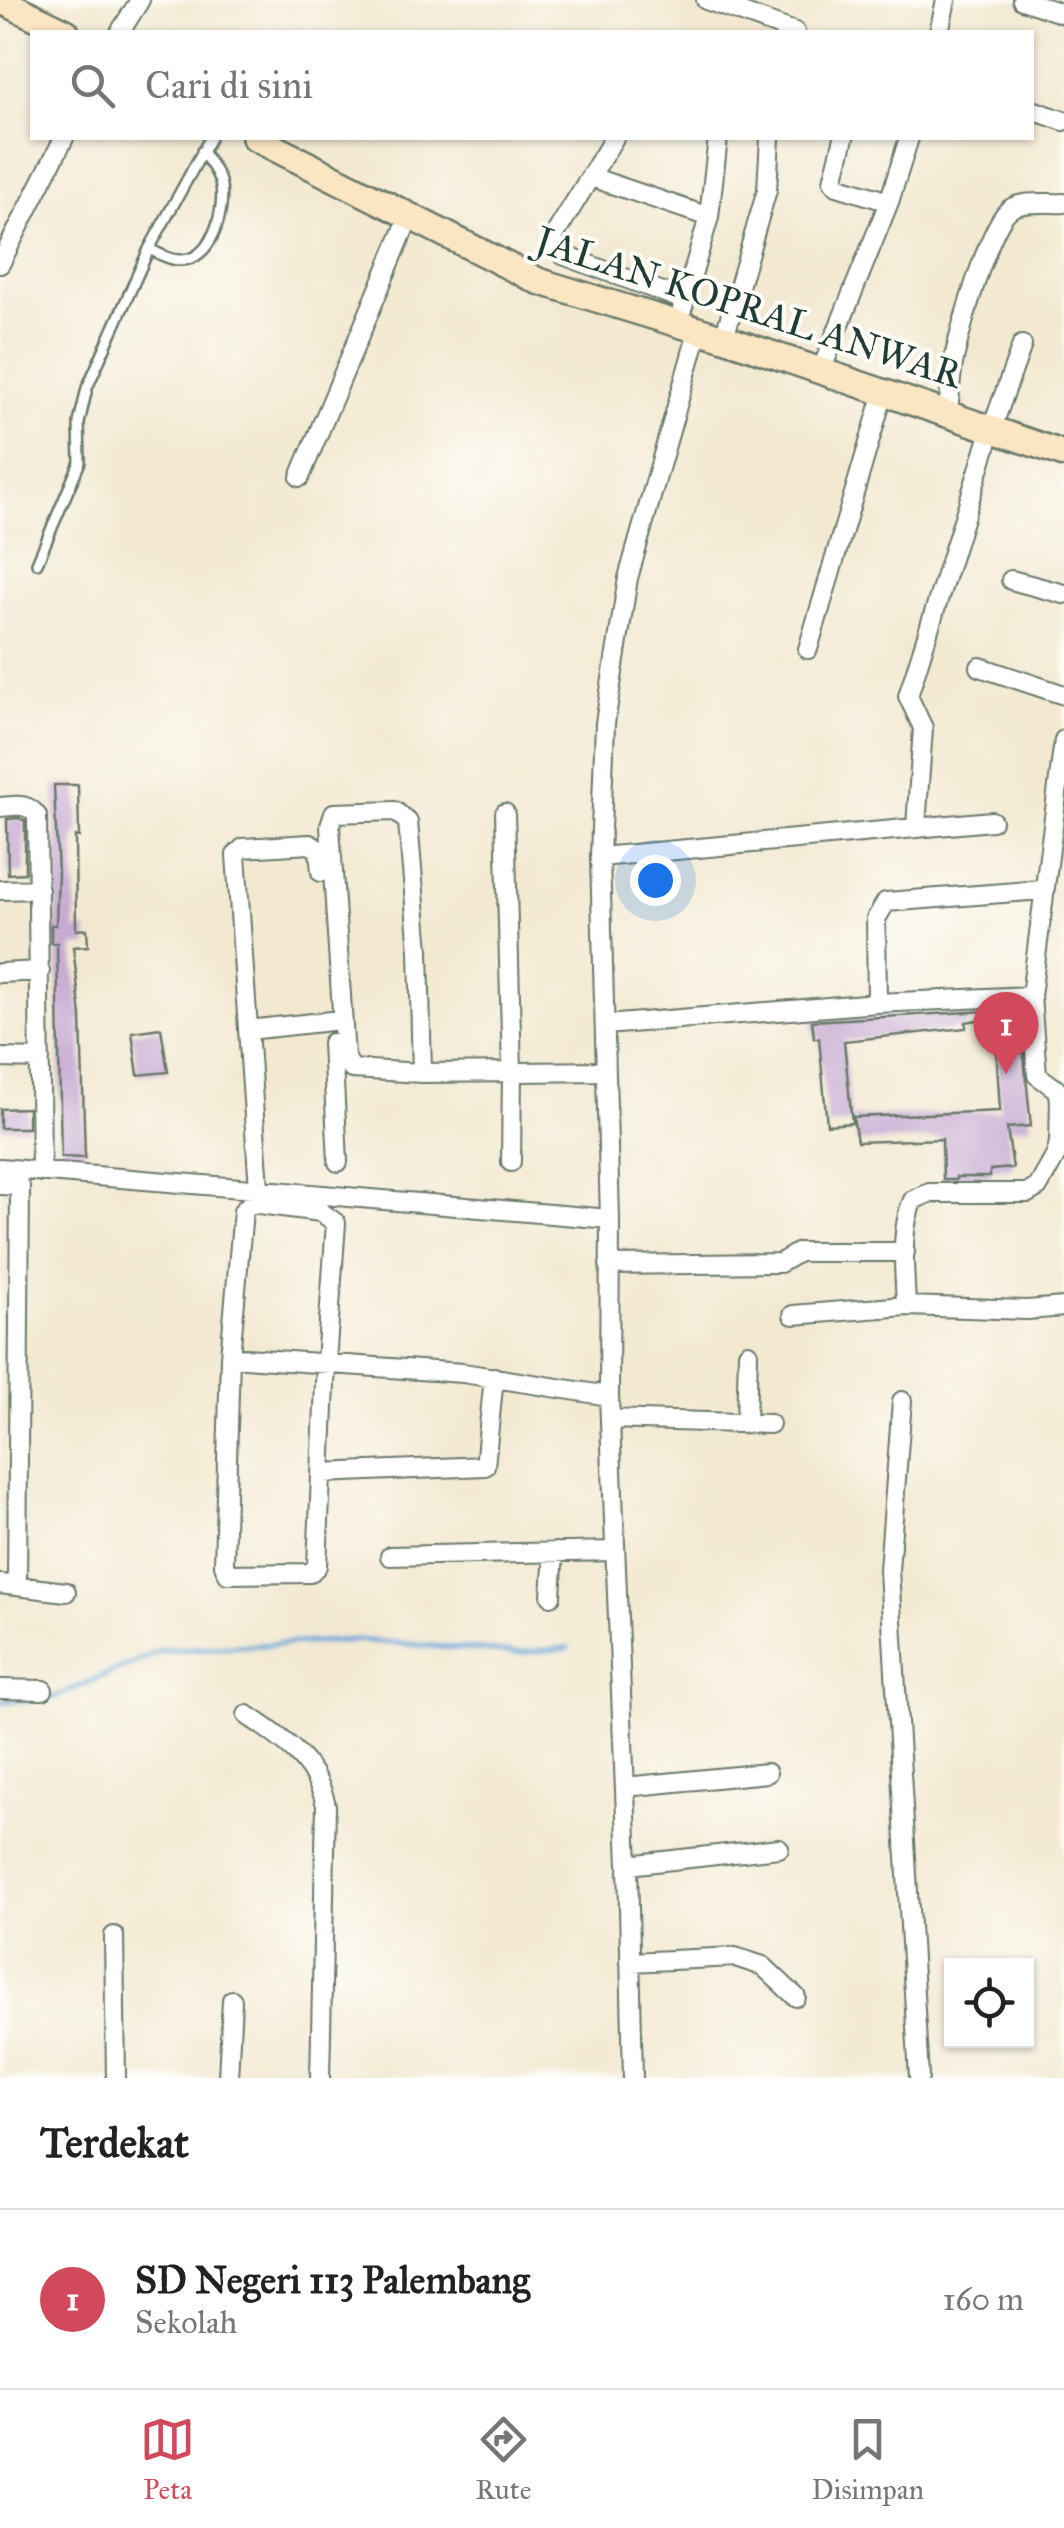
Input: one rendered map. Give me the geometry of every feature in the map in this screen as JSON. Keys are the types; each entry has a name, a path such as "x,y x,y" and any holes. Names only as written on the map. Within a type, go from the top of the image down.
{"street":[{"path":"0,0 62,30"},
{"path":"121,30 140,0"},
{"path":"706,0 789,30"},
{"path":"939,30 946,0"},
{"path":"1022,0 1064,14"},
{"path":"1034,111 1064,121"},
{"path":"0,264 63,140"},
{"name":"JALAN KOPRAL ANWAR","path":"260,140 538,281 687,318 724,338 1064,454"},
{"path":"613,140 554,236 558,250 687,318"},
{"path":"633,2078 609,1396 610,1219 600,857 604,723 628,578 709,218 718,140"},
{"path":"724,338 767,190 770,140"},
{"path":"843,140 833,181 889,202"},
{"path":"820,371 889,202 909,140"},
{"path":"591,177 709,218"},
{"path":"948,412 953,364 970,300 997,226 1007,210 1020,204 1064,203"},
{"path":"300,477 410,216"},
{"path":"916,826 923,728 908,696 1022,345"},
{"path":"808,648 884,392"},
{"path":"1010,580 1064,594"},
{"path":"980,667 1064,695"},
{"path":"906,1306 905,1252 913,1200 930,1194 1028,1193 1038,1187 1053,1162 1059,1142 1060,1098 1056,1089 1037,1075 1031,996 1064,740"},
{"path":"0,807 22,805 34,810 37,816 41,1172"},
{"path":"422,1073 419,951 408,822 395,811 334,813 330,826 345,1057 352,1069 422,1073 605,1071"},
{"path":"505,813 511,1162"},
{"path":"600,857 992,821"},
{"path":"259,1188 236,855 244,848 310,844 318,850 338,1162"},
{"path":"0,890 39,889"},
{"path":"877,1003 876,920 886,902 1042,890"},
{"path":"0,973 40,971"},
{"path":"605,1025 877,1003 1031,996"},
{"path":"248,1030 331,1021"},
{"path":"0,1058 40,1059"},
{"path":"0,1168 610,1219"},
{"path":"0,1185 20,1186 9,1585 66,1592"},
{"path":"251,1204 321,1212 336,1222 326,1362 314,1570 226,1572 230,1358 242,1211 251,1204"},
{"path":"610,1264 780,1264 799,1252 905,1252"},
{"path":"792,1315 906,1306 1028,1310 1064,1307"},
{"path":"746,1423 748,1352"},
{"path":"230,1358 326,1362 494,1378 609,1396"},
{"path":"322,1473 485,1466 494,1378"},
{"path":"902,1401 889,1570 919,2078"},
{"path":"610,1420 770,1424"},
{"path":"390,1556 615,1551"},
{"path":"551,1596 554,1552"},
{"path":"0,1688 43,1690"},
{"path":"247,1715 289,1744 322,1785 326,1805 320,2078"},
{"path":"625,1787 768,1773"},
{"path":"628,1865 779,1848"},
{"path":"114,1936 116,2078"},
{"path":"630,1962 721,1956 750,1960 763,1966 796,1997"},
{"path":"228,2078 232,2000"}],"lane":[{"path":"37,563 80,462 81,404 149,249 209,140"},
{"path":"149,249 176,260 189,259 201,253 209,240 219,220 222,190 202,151"}],"building":[{"path":"54,785 78,785 76,930 87,929 88,946 73,947 81,1016 85,1158 61,1157 57,943 51,943 51,925 56,925 58,875"},
{"path":"7,819 25,821 25,873 8,874"},
{"path":"1019,1009 1031,1126 1007,1128 1013,1168 990,1170 990,1177 943,1180 942,1139 857,1142 853,1117 1000,1111 994,1010"},
{"path":"987,1011 988,1018 966,1022 966,1028 844,1041 852,1123 827,1125 819,1038 814,1038 812,1021"},
{"path":"161,1028 168,1072 138,1075 132,1032"},
{"path":"28,1108 28,1128 0,1128 0,1109"}],"waterway":[{"path":"0,1702 55,1697 163,1650 358,1640 517,1653 568,1648"}],"place":[{"name":"SD Negeri 113 Palembang","path":"1006,1074"}]}
